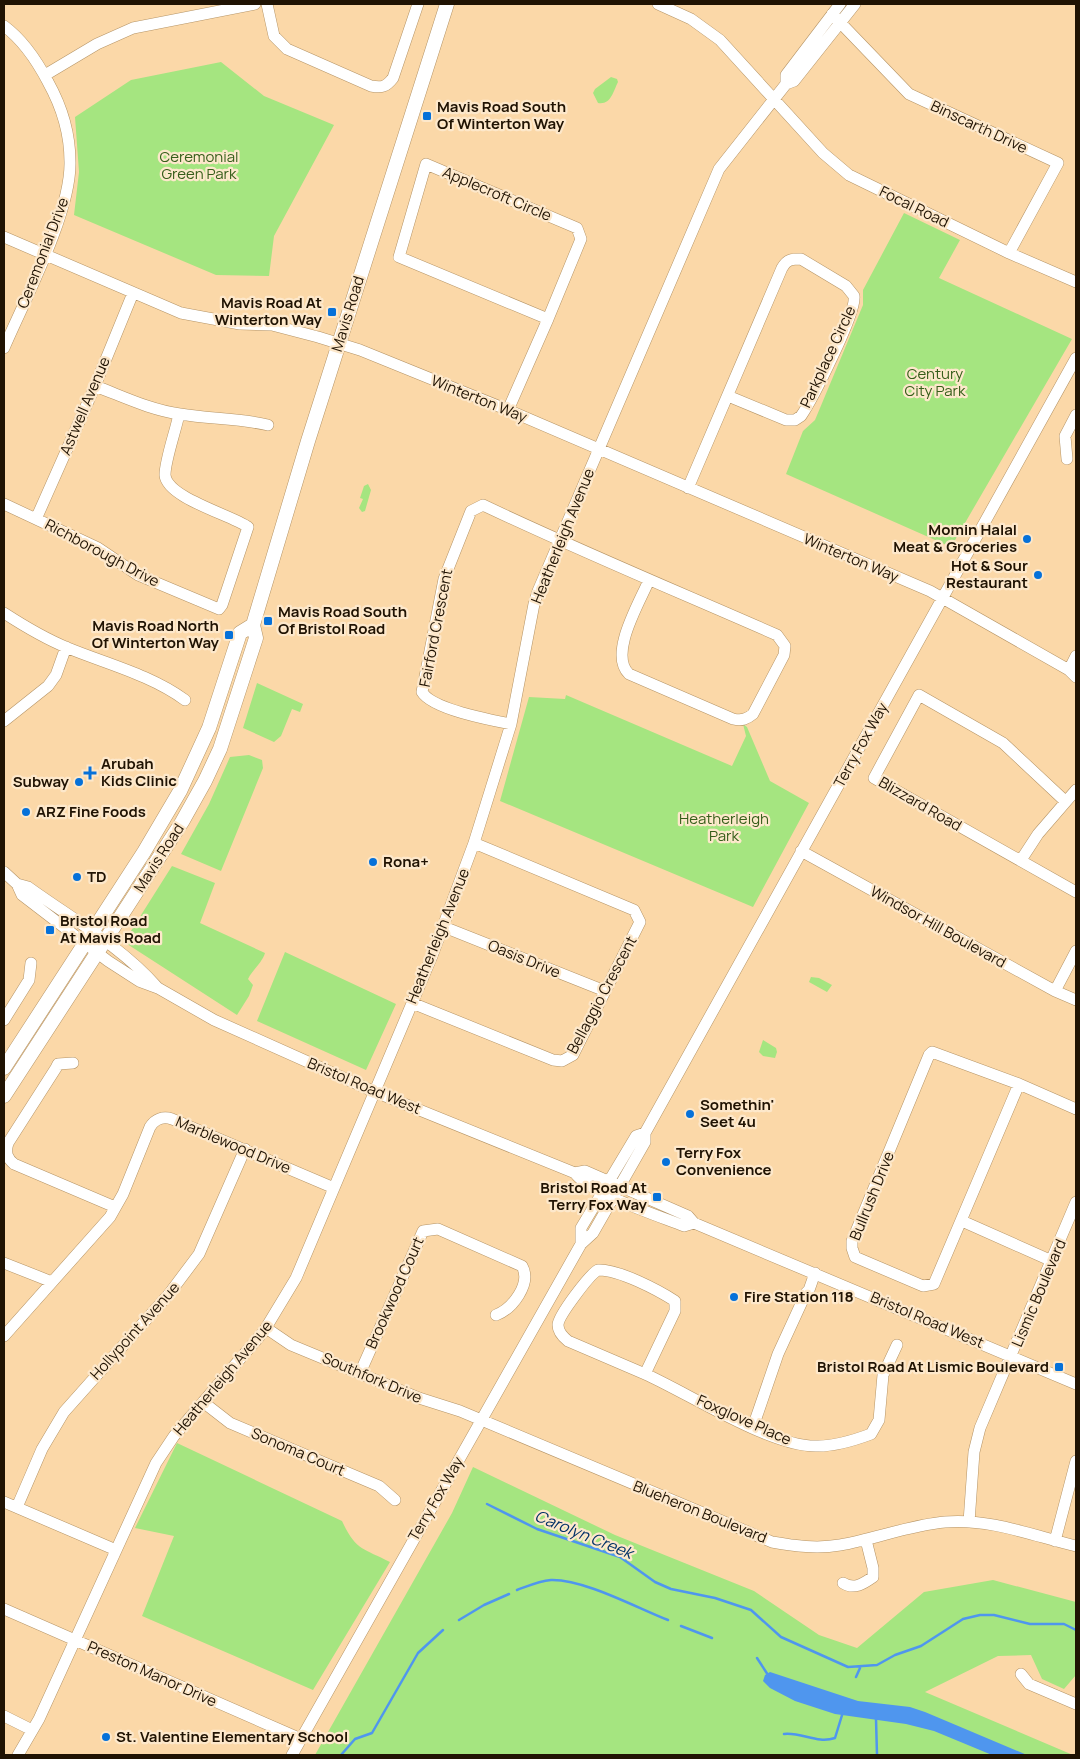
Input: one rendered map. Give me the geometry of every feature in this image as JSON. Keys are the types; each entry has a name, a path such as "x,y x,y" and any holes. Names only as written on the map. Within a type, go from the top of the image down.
{"main road":[{"name":"Mavis Road","path":"4,1096 182,822 205,781 225,735 256,638 253,625 339,344 447,4"},
{"name":"Mavis Road","path":"4,1068 144,852 180,791 209,728 240,632 253,625"}],"street":[{"path":"44,75 97,44 134,28 255,4"},
{"path":"266,4 274,36 287,49 379,88 387,86 393,78 418,4"},
{"name":"Focal Road","path":"658,4 691,19 720,40 823,153 848,175 1009,253 1076,282"},
{"name":"Heatherleigh Avenue","path":"836,18 840,4"},
{"name":"Heatherleigh Avenue","path":"18,1755 75,1640 156,1463 174,1436 266,1328 296,1278 444,927 474,843 511,724 534,604 719,169 786,84 786,75 836,18 855,4"},
{"name":"Binscarth Drive","path":"836,18 892,79 909,94 1058,163 1009,253"},
{"name":"Ceremonial Drive","path":"4,26 26,47 59,101 66,126 70,162 66,194 45,254 4,348"},
{"name":"Applecroft Circle","path":"508,410 548,319 581,239 577,228 426,164 400,257 548,319"},
{"name":"Winterton Way","path":"4,237 182,313 240,324 272,325 339,344 508,410 942,598 1072,673"},
{"name":"Parkplace Circle","path":"688,488 786,262 801,259 848,288 854,296 854,305 835,351 801,416 791,421 786,420 728,396"},
{"name":"Astwell Avenue","path":"36,518 95,386 133,293"},
{"name":"Terry Fox Way","path":"292,1755 581,1244 593,1234 645,1142 645,1133 1076,358"},
{"path":"95,386 148,406 179,414 250,421 268,426"},
{"name":"Richborough Drive","path":"4,504 98,548 138,575 219,609 248,527 198,505 168,483 166,472 179,414"},
{"path":"1067,459 1065,436 1076,415"},
{"name":"Fairford Crescent","path":"511,724 472,716 428,699 422,692 444,580 467,517 472,511 483,506 560,541"},
{"path":"560,541 778,635 785,646 784,655 753,714 748,718 733,719 629,674 623,669 620,659 624,637 649,580"},
{"path":"4,613 26,628 66,647 168,687 185,700"},
{"path":"4,721 48,686 56,675 66,647"},
{"path":"1072,673 1076,656"},
{"name":"Blizzard Road","path":"1065,801 1003,743 920,695 874,778 1076,892"},
{"path":"1021,860 1038,834 1076,790"},
{"name":"Bellaggio Crescent","path":"412,1003 553,1060 562,1061 572,1055 638,929 640,922 634,910 474,843"},
{"name":"Windsor Hill Boulevard","path":"801,852 1055,991 1076,1000"},
{"name":"Bristol Road West","path":"4,872 17,884 22,895 101,948 139,981 158,988 214,1020 375,1092 575,1173 581,1181 614,1197 684,1226 694,1224"},
{"name":"Oasis Drive","path":"444,927 605,991"},
{"path":"1055,991 1076,951"},
{"path":"4,1020 29,980 31,963"},
{"name":"Bullrush Drive","path":"1019,1084 962,1222 934,1284 929,1286 910,1282 855,1257 852,1241 929,1055 937,1052 1019,1084 1076,1110"},
{"path":"73,1063 58,1064 8,1143 6,1152 8,1159 14,1164 115,1207"},
{"name":"Marblewood Drive","path":"4,1336 99,1231 123,1194 150,1127 157,1120 169,1118 334,1188"},
{"name":"Terry Fox Way","path":"581,1244 581,1228 602,1191 636,1136 645,1133"},
{"name":"Hollypoint Avenue","path":"17,1508 42,1449 64,1412 169,1294 198,1254 245,1149"},
{"name":"Bristol Road West","path":"575,1173 585,1171 688,1216 694,1224 815,1273 1076,1384"},
{"name":"Lismic Boulevard","path":"968,1522 974,1452 980,1428 1052,1261 1074,1215 1076,1202"},
{"path":"962,1222 1052,1261"},
{"name":"Brookwood Court","path":"360,1373 423,1230 438,1229 522,1266 525,1283 512,1304 496,1315"},
{"path":"4,1263 52,1282"},
{"name":"Foxglove Place","path":"645,1374 675,1312 675,1301 665,1294 610,1271 595,1271 559,1321 560,1332 568,1341 645,1374 753,1427 792,1443 818,1446 871,1434 879,1420 883,1375 897,1345"},
{"path":"753,1427 778,1354 806,1292 809,1290 815,1273"},
{"name":"Southfork Drive","path":"266,1328 291,1345 481,1420"},
{"name":"Sonoma Court","path":"203,1402 230,1424 379,1486 395,1500"},
{"name":"Blueheron Boulevard","path":"481,1420 772,1542 807,1548 839,1545 944,1522 968,1522 996,1526 1076,1546"},
{"path":"1054,1541 1076,1461"},
{"path":"4,1502 116,1550"},
{"path":"842,1583 849,1587 857,1586 872,1577 873,1568 866,1540"},
{"name":"Preston Manor Drive","path":"4,1609 301,1739"},
{"path":"1021,1674 1029,1684 1076,1704"},
{"path":"4,1716 32,1730"}],"green space":[{"name":"Ceremonial Green Park","path":"221,62 264,96 334,125 274,236 269,276 216,275 74,215 79,172 75,117 131,80"},
{"path":"611,77 617,79 618,82 613,94 606,102 598,103 593,93 595,89"},
{"name":"Century City Park","path":"904,213 960,240 939,278 1072,339 951,547 786,474 803,431 815,420 863,305 863,290"},
{"path":"368,484 371,490 365,511 362,512 359,508 363,499 360,498 364,486"},
{"path":"257,683 303,704 300,712 292,709 281,736 274,742 243,728"},
{"name":"Heatherleigh Park","path":"566,695 732,766 746,736 743,724 747,727 770,781 809,803 753,907 500,801 529,697 565,699"},
{"path":"249,755 262,760 263,768 221,871 181,854 209,804 230,757"},
{"path":"172,866 215,883 200,923 265,953 248,979 253,985 249,996 237,1015 124,942"},
{"path":"285,952 396,1004 366,1070 257,1021"},
{"path":"811,977 819,978 832,985 827,992 809,982"},
{"path":"763,1040 776,1048 775,1058 763,1056 759,1052"},
{"path":"177,1443 342,1521 347,1531 361,1548 390,1562 313,1690 142,1616 174,1536 135,1528"},
{"path":"473,1467 615,1535 754,1591 819,1635 857,1648 924,1592 993,1580 1076,1602 1076,1675 1064,1689 1042,1679 1031,1655 998,1656 925,1692 1073,1755 315,1755 452,1513"}],"water":[{"path":"770,1672 858,1701 910,1707 1027,1755 992,1755 934,1731 906,1724 835,1714 795,1701 770,1688 763,1681 765,1675"}],"waterway":[{"name":"Carolyn Creek","path":"487,1504 537,1529 620,1557 655,1582 671,1589 715,1598 751,1610 781,1637 848,1667 877,1665 895,1655 921,1646 963,1619 980,1615 994,1615 1030,1624 1064,1624 1076,1630"},
{"name":"Carolyn Creek","path":"517,1590 551,1580 564,1581 594,1589 668,1620"},
{"name":"Carolyn Creek","path":"459,1620 484,1605 509,1594"},
{"name":"Carolyn Creek","path":"681,1626 712,1638"},
{"name":"Carolyn Creek","path":"341,1755 355,1739 372,1733 418,1653 443,1630"},
{"name":"Carolyn Creek","path":"757,1658 768,1675"},
{"name":"Carolyn Creek","path":"856,1677 860,1668"},
{"path":"784,1734 822,1740 835,1738 843,1712"},
{"path":"876,1719 877,1755"}],"place":[{"name":"Mavis Road South Of Winterton Way","path":"427,116"},
{"name":"Mavis Road At Winterton Way","path":"332,312"},
{"name":"Momin Halal Meat & Groceries","path":"1027,539"},
{"name":"Hot & Sour Restaurant","path":"1038,575"},
{"name":"Mavis Road South Of Bristol Road","path":"268,621"},
{"name":"Mavis Road North Of Winterton Way","path":"229,635"},
{"name":"Arubah Kids Clinic","path":"90,773"},
{"name":"Subway","path":"79,782"},
{"name":"ARZ Fine Foods","path":"26,812"},
{"name":"Rona+","path":"373,862"},
{"name":"TD","path":"77,877"},
{"name":"Bristol Road At Mavis Road","path":"50,930"},
{"name":"Somethin' Seet 4u","path":"690,1114"},
{"name":"Terry Fox Convenience","path":"666,1162"},
{"name":"Bristol Road At Terry Fox Way","path":"657,1197"},
{"name":"Fire Station 118","path":"734,1297"},
{"name":"Bristol Road At Lismic Boulevard","path":"1059,1367"},
{"name":"St. Valentine Elementary School","path":"106,1737"}]}
